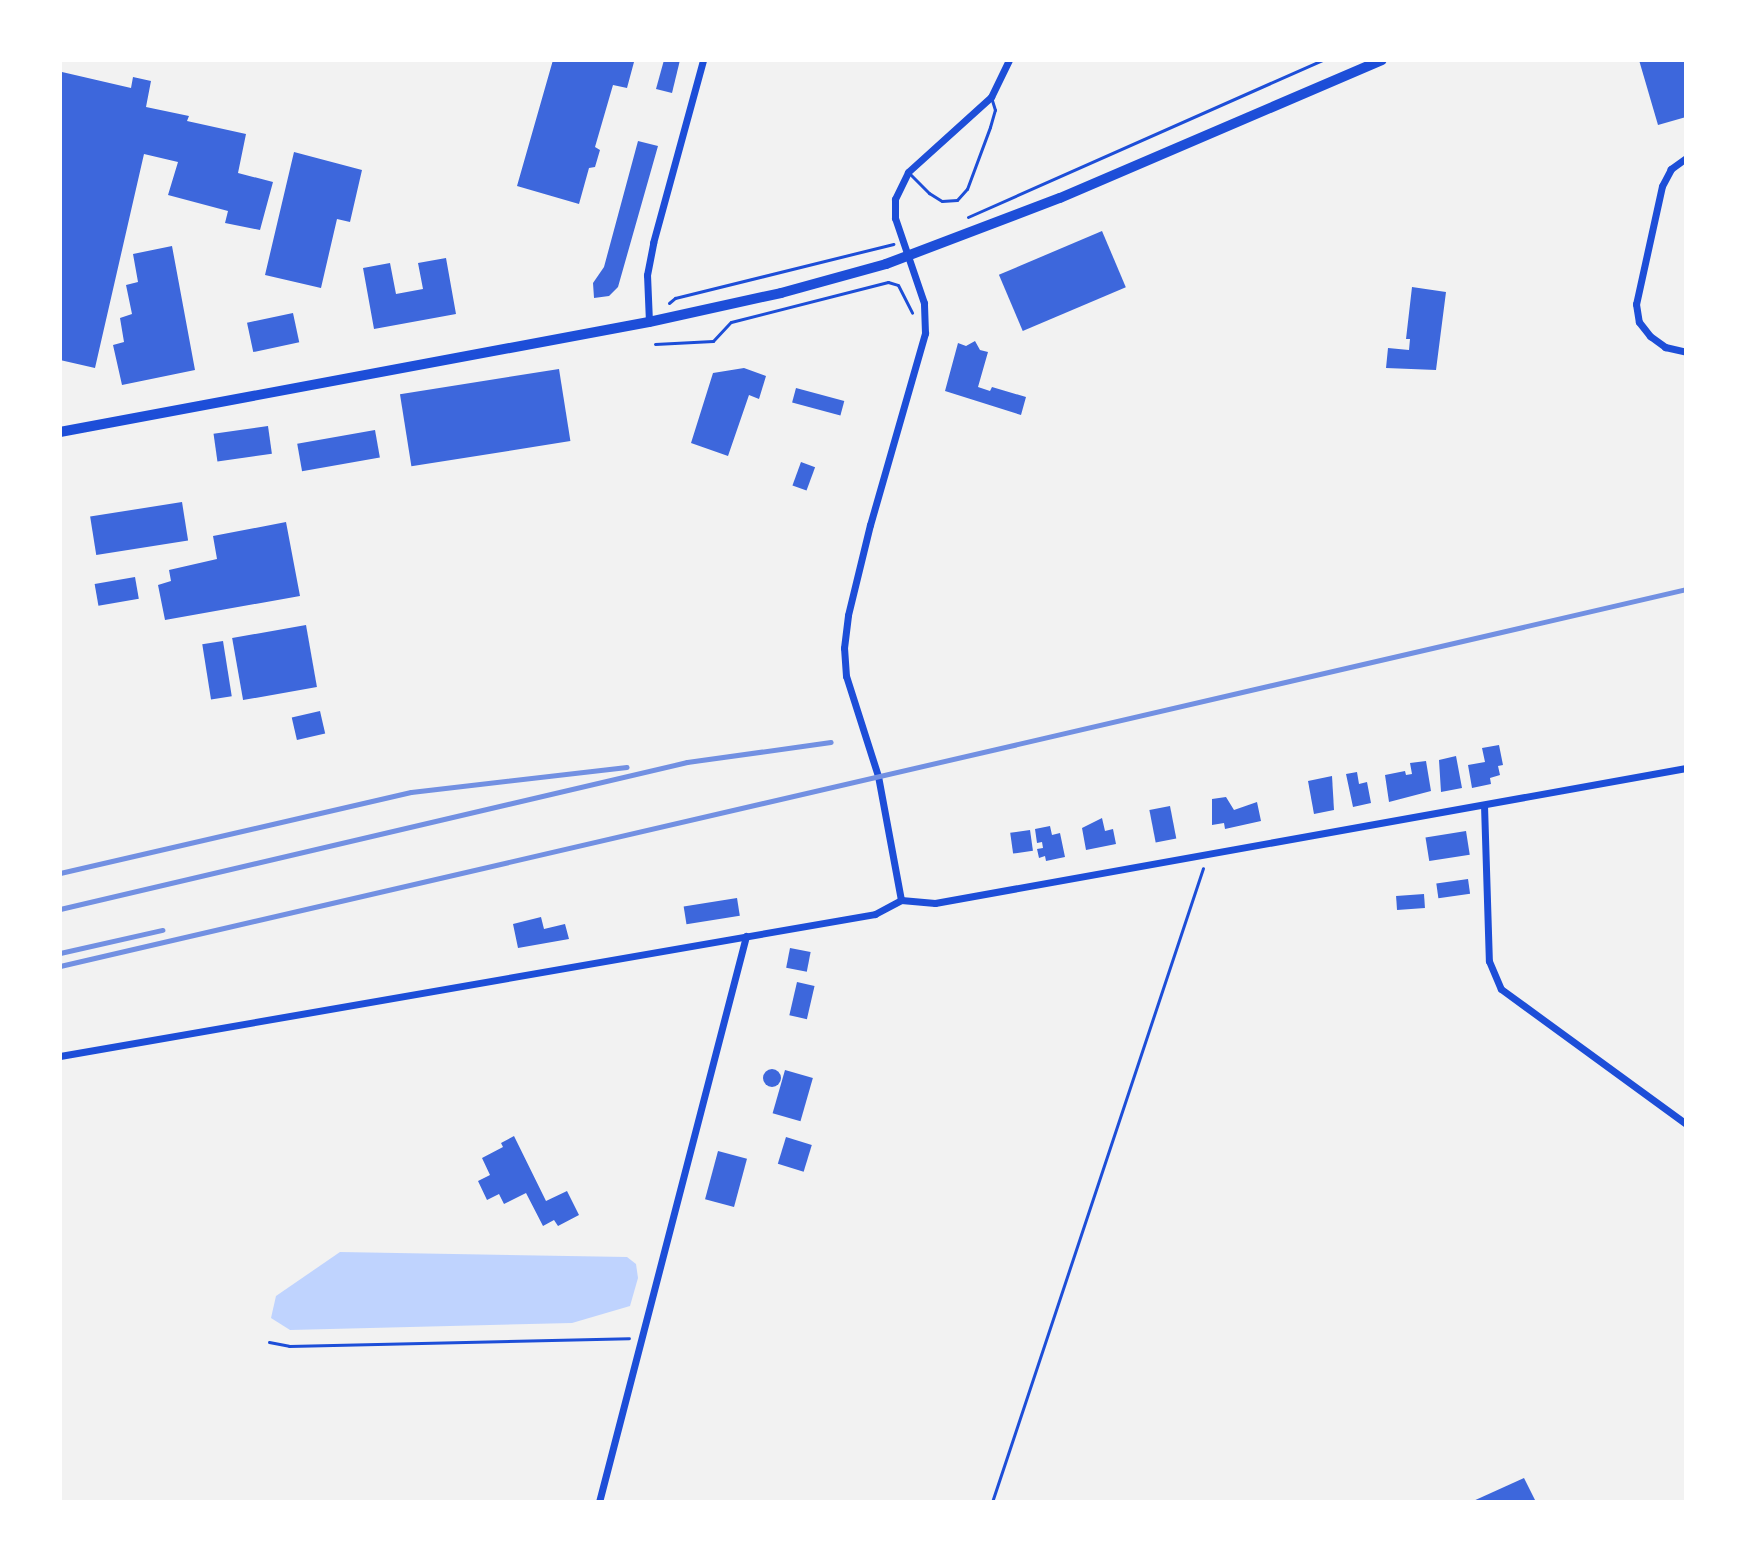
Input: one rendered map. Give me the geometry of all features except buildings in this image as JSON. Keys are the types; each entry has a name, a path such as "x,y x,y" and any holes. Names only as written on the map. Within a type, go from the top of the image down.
{"main road":[{"path":"60,432 649,322 781,293 908,258 1060,198 1382,60"}],"street":[{"path":"649,322 647,275 653,243 703,60"},
{"path":"901,900 875,765 846,676 844,648 848,615 870,525 925,333 924,303 895,218 895,199 908,172 991,97 1009,60"},
{"path":"1686,158 1671,169 1662,186 1636,304 1639,322 1650,336 1665,347 1686,352"},
{"path":"60,1056 875,914 901,900 935,903 1686,768"},
{"path":"1484,805 1489,961 1501,989 1686,1124"},
{"path":"599,1502 746,936"}],"lane":[{"path":"908,172 942,201 957,200 967,189 990,127 995,110 991,97"}],"path":[{"path":"966,218 1323,60"},
{"path":"649,322 675,298 903,241"},
{"path":"655,344 713,341 731,322 888,282 898,285 904,293 913,316 925,333"},
{"path":"992,1502 1208,853"},
{"path":"269,1342 289,1346 623,1337"}],"water":[{"path":"340,1252 627,1257 636,1264 638,1278 630,1306 572,1323 290,1330 271,1318 276,1296"}],"railway":[{"path":"60,966 1686,589"},
{"path":"60,909 687,762 831,742"},
{"path":"60,873 411,792 627,767"},
{"path":"60,953 162,930"}]}
